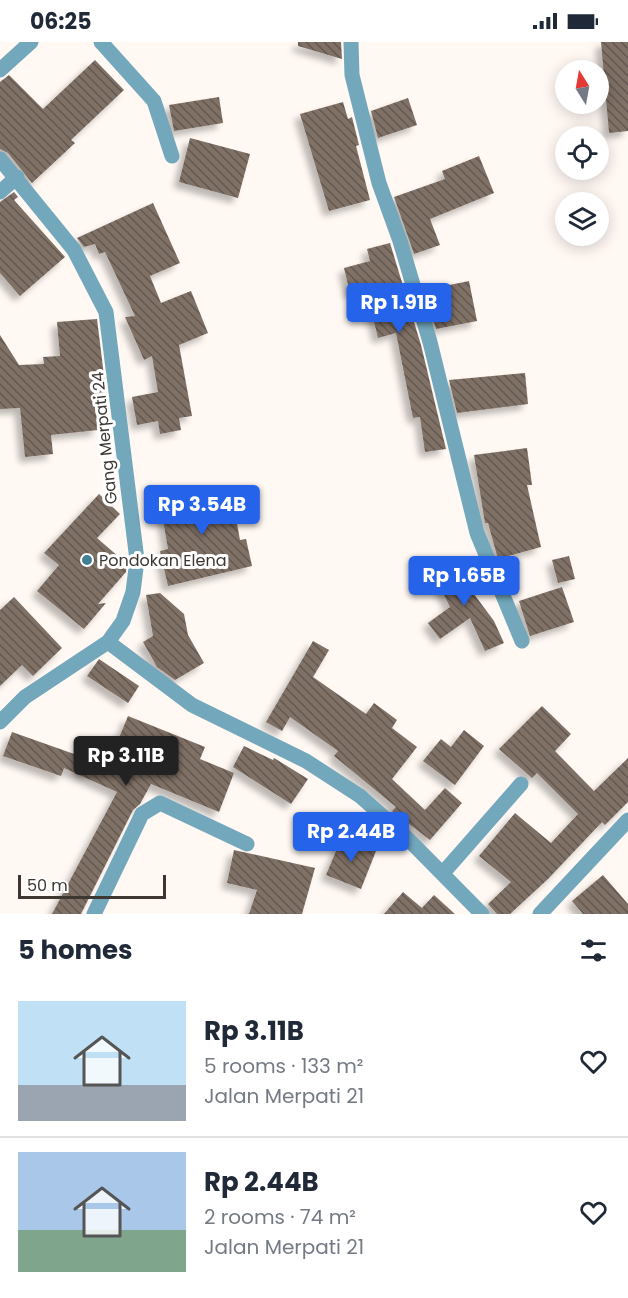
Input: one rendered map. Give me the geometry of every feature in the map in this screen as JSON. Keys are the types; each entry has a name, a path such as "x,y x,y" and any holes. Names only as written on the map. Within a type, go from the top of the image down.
{"street":[{"path":"0,70 32,42"},
{"path":"100,42 154,101 172,156"},
{"path":"351,42 352,75 379,183 400,241 430,342 477,533 522,641"},
{"name":"Gang Merpati 24","path":"0,159 17,177 74,250 106,312 137,560 133,592 123,621 108,642 25,697 0,722"},
{"path":"0,192 17,177"},
{"path":"108,642 192,705 306,761 344,784 404,835 482,914"},
{"path":"443,873 521,784"},
{"path":"94,914 142,814 150,807 160,803 246,844"},
{"path":"540,914 628,820"}],"building":[{"path":"298,42 341,42 342,59 298,46"},
{"path":"601,42 628,42 628,131 609,133 609,60 603,60"},
{"path":"95,60 124,90 71,140 75,143 32,183 8,153 0,149 0,82 9,75 43,109"},
{"path":"219,97 223,123 174,131 169,105"},
{"path":"408,98 417,125 378,138 371,111"},
{"path":"343,102 348,119 352,117 359,145 356,146 370,200 329,211 300,114"},
{"path":"190,138 250,154 238,198 179,182"},
{"path":"479,156 494,193 430,219 440,245 414,254 394,197 445,179 442,171"},
{"path":"14,192 18,197 14,200 65,257 20,296 0,273 0,202"},
{"path":"153,203 180,263 150,276 161,303 191,291 208,333 179,345 192,416 179,418 181,430 160,434 158,421 137,425 132,397 158,392 152,356 144,360 125,317 135,316 105,252 99,254 95,244 84,247 77,238"},
{"path":"390,243 421,345 446,449 425,452 420,417 413,418 396,333 378,338 366,289 350,293 344,268 370,261 367,249"},
{"path":"469,281 477,321 436,329 425,290"},
{"path":"97,319 106,392 94,393 98,430 51,435 53,454 25,457 20,408 0,409 0,335 19,365 44,364 43,357 60,356 57,322"},
{"path":"525,373 528,404 457,413 449,380"},
{"path":"527,448 532,485 527,485 541,547 498,559 488,523 485,523 474,455"},
{"path":"230,486 240,540 246,539 252,566 168,586 160,551 168,549 161,508 171,506 169,491 191,487 192,493"},
{"path":"99,494 120,514 97,538 127,564 126,572 98,604 106,603 84,629 37,591 59,565 44,553"},
{"path":"569,556 575,579 558,583 552,560"},
{"path":"464,560 475,583 468,586 494,621 504,643 485,651 470,618 440,639 428,623 450,607 434,575"},
{"path":"562,587 574,622 530,636 519,601"},
{"path":"160,593 184,614 188,635 204,663 175,680 157,667 143,642 153,636 146,595"},
{"path":"14,597 62,648 33,676 22,665 0,686 0,610"},
{"path":"313,641 329,650 313,677 366,714 374,703 397,720 392,728 417,747 392,779 425,810 445,788 462,803 430,840 392,811 396,807 334,756 338,751 290,717 282,731 266,722"},
{"path":"99,659 139,686 128,703 87,676"},
{"path":"542,706 571,734 555,751 594,791 628,758 628,802 605,825 602,822 548,879 510,914 497,914 488,904 511,882 479,856 515,813 551,843 578,814 537,773 532,778 499,749"},
{"path":"128,716 205,747 200,759 234,773 219,812 151,784 140,804 133,810 81,914 52,914 117,792 64,768 61,776 3,756 12,732 91,760 99,743 114,750"},
{"path":"464,730 484,746 455,785 423,761 441,739 451,747"},
{"path":"244,746 273,760 274,758 308,779 291,804 233,767"},
{"path":"342,837 376,851 361,889 326,875"},
{"path":"234,850 315,868 302,914 249,914 257,890 227,883"},
{"path":"603,875 628,904 628,914 583,914 572,901"},
{"path":"403,892 422,908 434,895 455,914 384,914"}],"place":[{"name":"Pondokan Elena","path":"87,560"}]}
